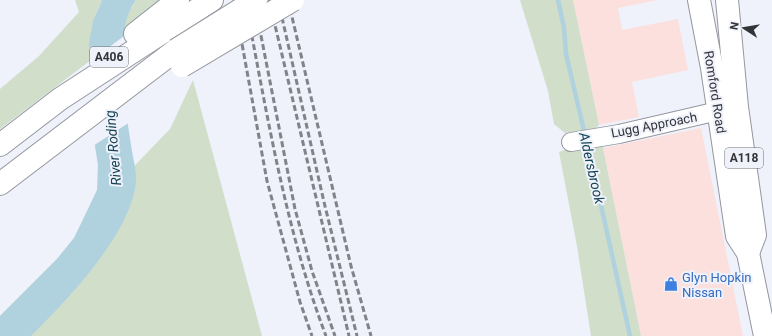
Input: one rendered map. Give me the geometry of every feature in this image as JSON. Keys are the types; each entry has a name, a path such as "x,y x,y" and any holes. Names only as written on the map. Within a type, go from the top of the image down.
{"main road":[{"name":"A406","path":"60,100 136,34 178,0"},
{"name":"A406","path":"0,145 60,100 212,0"},
{"name":"A406","path":"0,184 80,125 176,50 256,0"},
{"name":"A406","path":"80,125 138,96 209,49 293,0"},
{"name":"Romford Road","path":"699,0 712,68 727,109 755,235 748,253 765,336"},
{"name":"Romford Road","path":"727,0 727,109"}],"street":[{"name":"Lugg Approach","path":"571,142 609,134 619,134 727,109"}],"shaded area":[{"path":"573,0 658,0 618,8 622,30 678,19 688,70 632,82 639,117 599,125"},
{"path":"701,128 743,336 641,336 603,148"}],"green space":[{"path":"75,0 102,0 92,29 90,44 91,60 0,129 0,89 39,56 79,12"},
{"path":"136,0 172,0 122,38 125,19"},
{"path":"520,0 573,0 599,125 596,128 565,133 554,124 548,91"},
{"path":"193,80 262,336 0,336 0,316 57,259 74,238 85,217 170,129"},
{"path":"602,142 641,336 591,336 577,246 559,152 572,147"}],"water":[{"name":"River Roding","path":"102,0 136,0 128,15 124,32 122,52 122,73 126,115 136,174 135,189 129,208 120,228 93,268 61,305 31,336 0,336 0,316 57,259 74,238 97,190 98,165 94,140 89,44 93,21"}],"pier":[{"path":"124,36 126,102 130,122 93,146 89,62"}],"waterway":[{"name":"Aldersbrook","path":"558,0 564,28 566,54 585,135"},
{"name":"Aldersbrook","path":"587,142 630,336"}],"railway":[{"path":"234,0 267,181 300,302 312,336"},
{"path":"245,0 269,127 288,212 299,254 326,336"},
{"path":"254,0 295,209 312,271 335,336"},
{"path":"269,0 349,336"},
{"path":"278,0 324,202 357,336"},
{"path":"288,0 351,266 371,336"}],"place":[{"name":"Glyn Hopkin Nissan","path":"671,284"}]}
